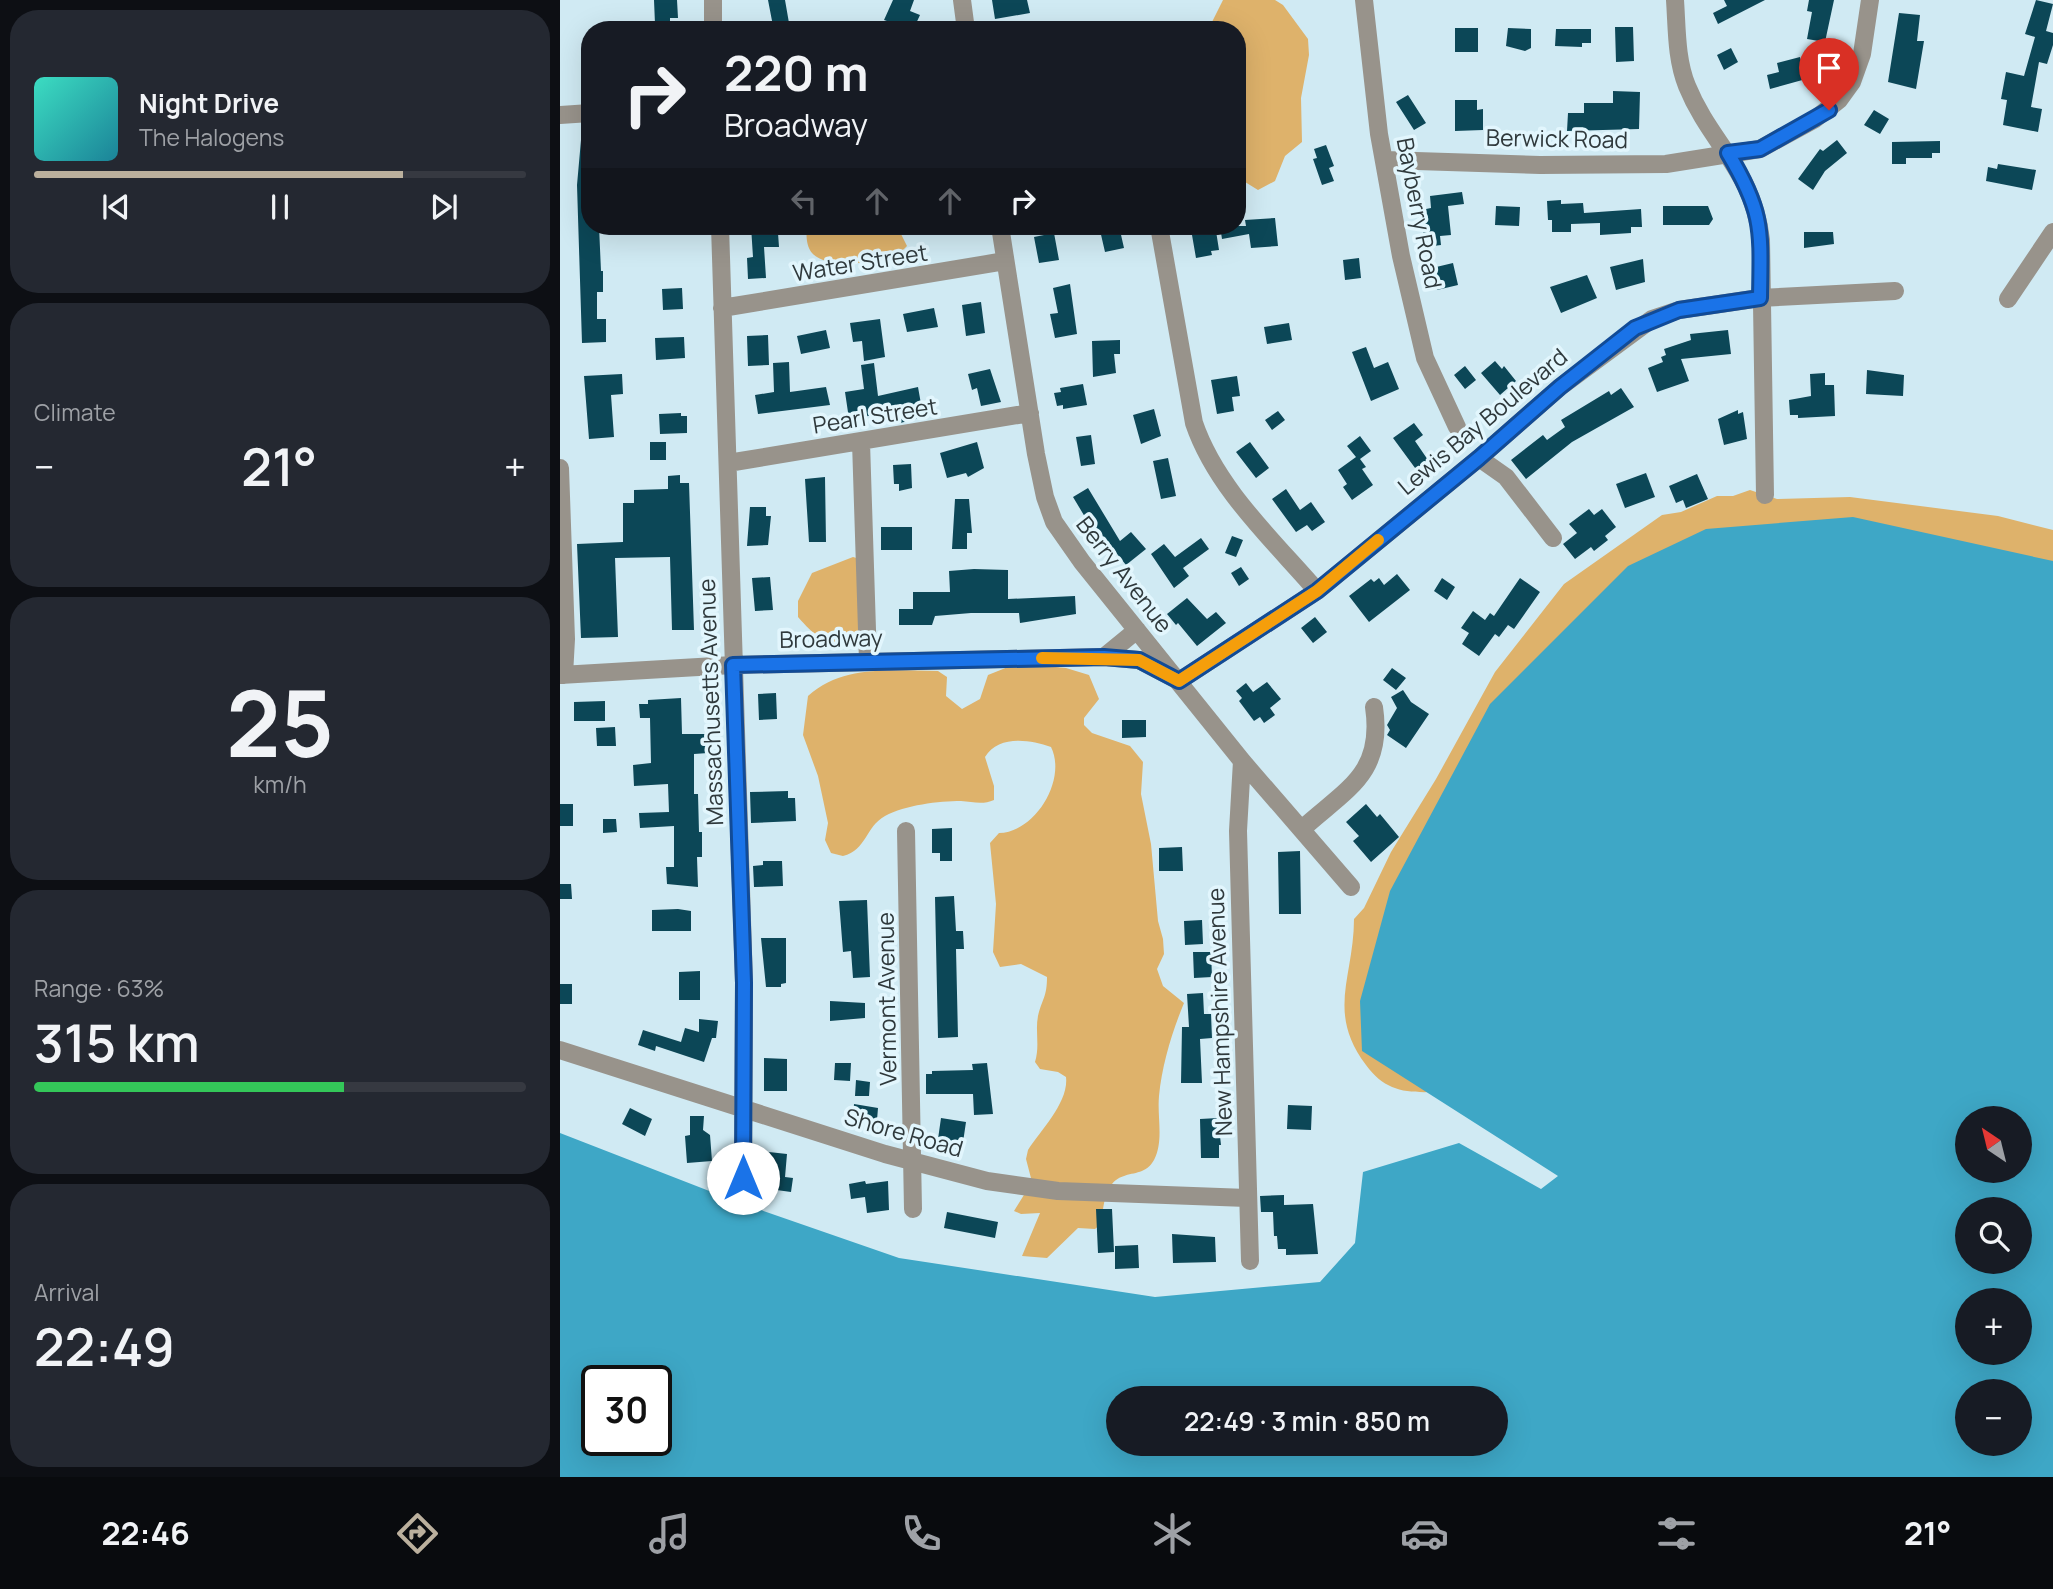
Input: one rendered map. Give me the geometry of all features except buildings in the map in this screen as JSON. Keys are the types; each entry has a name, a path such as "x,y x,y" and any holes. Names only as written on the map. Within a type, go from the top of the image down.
{"street":[{"path":"713,0 713,21"},
{"path":"961,0 964,21"},
{"name":"Bayberry Road","path":"1364,0 1375,105 1401,256 1425,358 1457,427"},
{"path":"1675,0 1679,54 1686,84 1728,153 1757,209 1761,240 1765,495"},
{"name":"Berwick Road","path":"1385,160 1666,164 1760,149 1781,140 1839,100 1852,82 1862,54 1870,0"},
{"path":"560,115 581,114"},
{"path":"2008,299 2053,232"},
{"name":"Massachusetts Avenue","path":"720,235 744,983 743,1178"},
{"name":"Berry Avenue","path":"1002,235 1045,496 1054,522 1082,562 1242,761 1351,887"},
{"path":"1161,235 1194,423 1203,448 1216,470 1317,591"},
{"name":"Water Street","path":"722,309 1006,261"},
{"name":"Lewis Bay Boulevard","path":"1179,681 1317,591 1479,458 1560,387 1652,319 1679,310 1760,298 1895,291"},
{"name":"Pearl Street","path":"728,464 1030,413"},
{"path":"861,442 868,661"},
{"path":"1479,458 1506,477 1553,538"},
{"path":"560,468 566,639 562,675"},
{"path":"1104,657 1136,630"},
{"name":"Broadway","path":"562,675 733,665 1104,657 1139,660 1179,681"},
{"path":"1302,829 1367,769 1377,746 1374,707"},
{"name":"New Hampshire Avenue","path":"1242,761 1238,821 1250,1261"},
{"name":"Vermont Avenue","path":"906,831 913,1209"},
{"name":"Shore Road","path":"560,1050 912,1162 987,1181 1058,1191 1247,1198"}],"shaded area":[{"path":"1223,0 1275,0 1283,5 1308,39 1309,55 1301,98 1302,142 1285,156 1275,181 1258,190 1246,183 1246,21 1212,21"},
{"path":"807,235 902,235 907,246 900,252 875,261 845,263 820,259 812,253"},
{"path":"1750,490 1777,499 1850,497 1998,516 2053,530 2053,650 1433,1092 1413,1092 1387,1085 1366,1065 1347,1028 1345,994 1354,919 1364,908 1391,852 1436,779 1495,672 1564,584 1662,515 1681,512 1717,496 1733,496"},
{"path":"853,557 860,559 861,640 833,642 819,637 798,617 798,601 812,573"},
{"path":"1035,665 1066,668 1089,675 1099,699 1084,718 1084,725 1092,733 1130,746 1143,762 1141,794 1151,844 1158,921 1163,939 1164,954 1157,969 1163,986 1184,1003 1162,1072 1159,1145 1154,1160 1148,1168 1116,1180 1109,1188 1104,1202 1102,1223 1095,1229 1078,1228 1047,1258 1022,1256 1040,1213 1021,1214 1014,1211 1032,1182 1026,1159 1028,1150 1059,1106 1066,1086 1066,1077 1058,1072 1040,1069 1035,1062 1038,1016 1047,977 1021,964 1000,967 993,952 996,904 990,843 999,833 1025,824 1045,802 1055,774 1051,747 1024,741 998,745 985,757 994,786 994,800 982,803 933,803 893,812 873,826 857,849 843,856 831,853 825,840 828,823 818,776 803,735 808,696 822,686 853,674 886,670 938,671 947,677 946,696 962,709 980,699 988,675 1008,667"}],"water":[{"path":"1853,517 2053,561 2053,1477 560,1477 560,1133 735,1201 899,1258 1155,1297 1320,1282 1355,1243 1363,1172 1459,1143 1541,1189 1558,1176 1362,1051 1360,1001 1390,891 1490,704 1628,566 1706,529"}],"slow traffic":[{"path":"1042,658 1104,657 1139,660 1179,681 1317,591 1378,540"}],"route":[{"path":"743,1178 744,983 733,665 1104,657 1139,660 1179,681 1317,591 1479,458 1560,387 1635,328 1679,310 1760,298 1761,240 1757,209 1748,187 1728,153 1760,149 1781,140 1829,110"}]}
